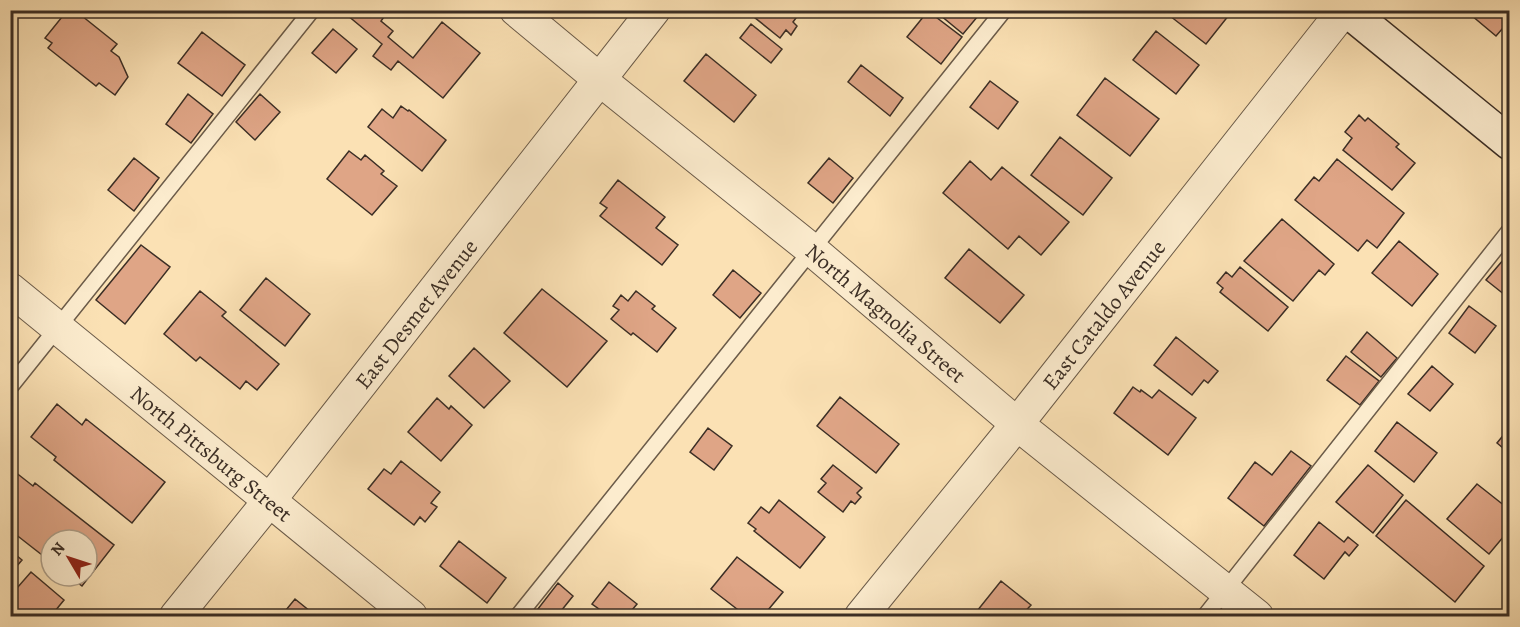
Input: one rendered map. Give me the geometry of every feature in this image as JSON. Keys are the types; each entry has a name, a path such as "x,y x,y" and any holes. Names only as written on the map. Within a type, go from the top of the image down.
{"main road":[{"path":"1345,10 1509,142"}],"street":[{"name":"North Magnolia Street","path":"516,10 812,250 1017,424 1257,616"},
{"name":"East Desmet Avenue","path":"176,616 654,10"},
{"name":"East Cataldo Avenue","path":"861,616 1017,424 1345,10"},
{"name":"North Pittsburg Street","path":"10,289 411,616"}],"lane":[{"path":"10,387 312,10"},
{"path":"518,616 1004,10"},
{"path":"1205,616 1509,230"}],"building":[{"path":"341,10 389,10 381,21 393,31 388,37 413,58 442,22 480,53 443,98 398,61 391,70 373,56 382,44"},
{"path":"759,10 802,10 793,22 797,26 791,35 786,30 780,38 754,17"},
{"path":"934,10 983,10 963,34"},
{"path":"1175,10 1233,10 1206,44 1170,16"},
{"path":"1465,10 1510,10 1510,20 1496,36"},
{"path":"928,11 962,37 941,64 907,37"},
{"path":"66,12 73,17 77,12 117,44 111,51 119,57 128,77 115,95 99,83 96,86 48,48 52,43 45,38"},
{"path":"751,24 782,49 771,63 740,38"},
{"path":"333,29 357,49 336,73 312,53"},
{"path":"1156,31 1199,65 1176,94 1133,60"},
{"path":"202,32 245,65 222,96 178,63"},
{"path":"706,54 756,95 734,122 684,81"},
{"path":"861,65 903,98 890,116 848,82"},
{"path":"1105,78 1159,119 1130,156 1077,115"},
{"path":"990,81 1018,102 998,129 970,107"},
{"path":"188,94 213,114 191,143 166,124"},
{"path":"260,94 280,112 255,140 236,122"},
{"path":"401,106 446,140 422,171 368,127 382,109 393,118"},
{"path":"1359,115 1365,121 1368,118 1399,144 1396,147 1415,163 1392,190 1343,150 1352,138 1345,132"},
{"path":"1060,137 1112,178 1083,215 1031,175"},
{"path":"349,151 361,160 365,155 384,171 381,174 397,186 372,215 327,179"},
{"path":"134,158 159,178 134,211 108,190"},
{"path":"829,158 853,178 833,203 808,183"},
{"path":"1337,159 1404,213 1377,248 1367,240 1358,251 1295,200 1314,177 1319,181"},
{"path":"970,161 991,180 1002,167 1069,222 1041,255 1019,236 1008,249 943,193"},
{"path":"618,180 665,217 656,228 678,245 662,265 600,216 607,208 600,203"},
{"path":"1282,219 1334,264 1325,275 1319,270 1293,301 1244,261"},
{"path":"1399,241 1438,274 1412,306 1372,273"},
{"path":"141,245 170,267 125,324 96,300"},
{"path":"969,249 1024,295 1000,323 945,278"},
{"path":"1510,252 1510,299 1486,280"},
{"path":"1240,267 1288,307 1268,331 1220,292 1223,288 1217,283 1226,272 1232,277"},
{"path":"733,270 761,293 740,318 713,295"},
{"path":"266,278 310,314 285,346 240,310"},
{"path":"542,289 607,341 567,387 504,333"},
{"path":"200,291 226,312 222,316 279,364 257,390 246,381 240,389 200,357 196,361 164,334"},
{"path":"636,291 655,306 652,309 676,328 657,352 611,319 619,310 613,306 621,295 628,301"},
{"path":"1469,306 1496,326 1475,353 1449,333"},
{"path":"1367,332 1397,358 1381,377 1351,352"},
{"path":"1176,337 1218,371 1208,383 1204,380 1192,395 1154,365"},
{"path":"474,348 510,381 484,408 449,376"},
{"path":"1346,356 1379,381 1360,405 1327,380"},
{"path":"1432,366 1453,384 1430,411 1408,394"},
{"path":"1133,387 1152,398 1159,390 1196,418 1168,455 1114,413"},
{"path":"840,397 899,444 876,473 817,426"},
{"path":"437,398 449,409 451,406 472,425 441,461 408,432"},
{"path":"57,404 82,425 86,419 165,482 132,523 54,460 56,457 31,437"},
{"path":"1397,422 1437,453 1414,482 1375,451"},
{"path":"1510,427 1510,454 1497,443"},
{"path":"708,428 732,446 714,470 690,452"},
{"path":"1291,451 1311,466 1264,526 1228,498 1255,462 1272,475"},
{"path":"401,461 440,492 431,503 437,507 425,522 420,517 414,525 368,489 384,469 391,474"},
{"path":"833,465 862,488 857,493 861,497 855,504 851,501 843,512 818,492 826,483 821,479"},
{"path":"1368,465 1403,495 1373,533 1336,502"},
{"path":"10,468 33,486 35,483 92,528 39,528 39,553 10,530"},
{"path":"1477,484 1510,510 1510,539 1504,536 1489,554 1447,519"},
{"path":"779,500 825,537 800,568 754,531 756,529 748,523 761,507 769,513"},
{"path":"1406,500 1484,566 1455,602 1376,536"},
{"path":"1319,522 1344,542 1348,537 1358,545 1349,556 1345,552 1324,579 1294,555"},
{"path":"99,533 114,545 99,564"},
{"path":"459,541 506,578 487,603 440,566"},
{"path":"10,550 22,560 10,574"},
{"path":"737,557 783,592 763,616 746,616 711,589"},
{"path":"31,572 39,579 39,588 50,588 64,600 51,616 21,616 10,607 10,596"},
{"path":"1001,581 1031,605 1021,616 973,616"},
{"path":"609,582 637,604 627,616 609,616 592,604"},
{"path":"558,583 573,596 557,616 534,614"},
{"path":"295,599 316,616 281,616"}]}
